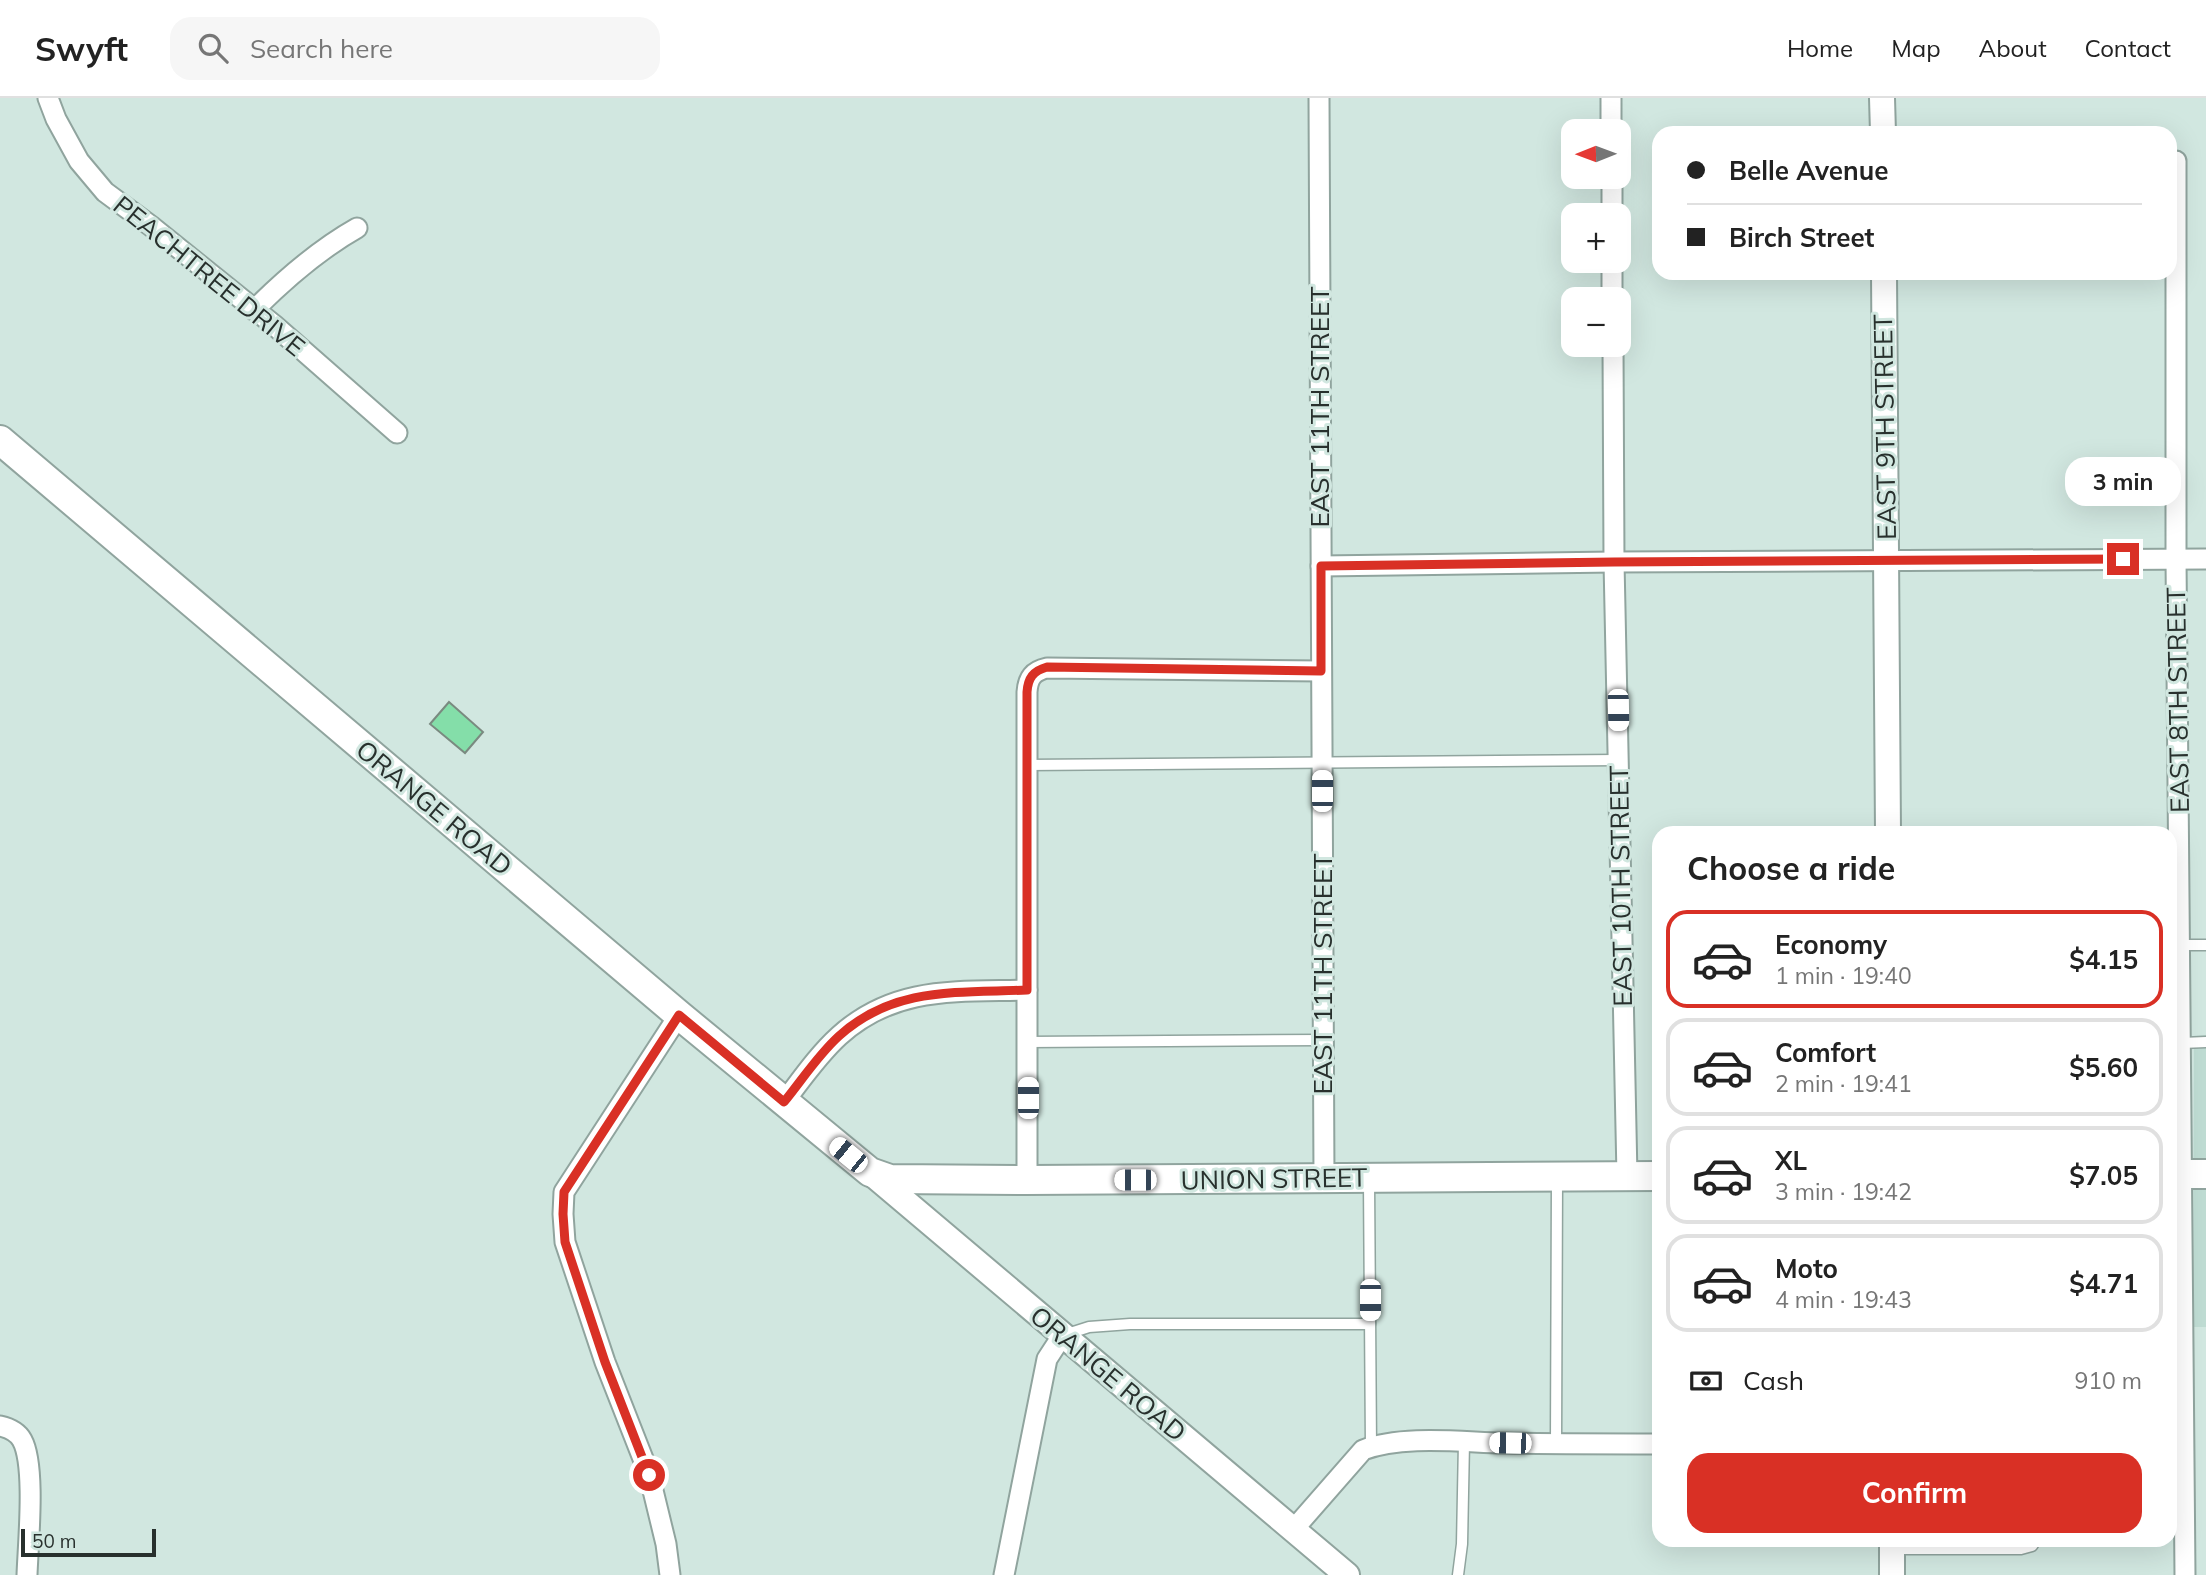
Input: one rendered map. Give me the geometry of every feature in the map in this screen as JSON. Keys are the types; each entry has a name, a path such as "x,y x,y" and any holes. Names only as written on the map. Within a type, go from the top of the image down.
{"main road":[{"name":"ORANGE ROAD","path":"0,440 679,1015 784,1102 880,1176"},
{"name":"UNION STREET","path":"880,1176 1027,1180 1652,1175"}],"street":[{"name":"PEACHTREE DRIVE","path":"48,98 79,161 105,192 152,226 254,310 397,433"},
{"name":"EAST 11TH STREET","path":"1319,98 1324,1178"},
{"path":"1611,98 1611,119"},
{"path":"1882,98 1883,126"},
{"path":"254,310 295,270 330,243 357,228"},
{"name":"EAST 9TH STREET","path":"1884,280 1888,826"},
{"name":"EAST 8TH STREET","path":"2175,826 2176,280"},
{"name":"EAST 10TH STREET","path":"1613,357 1614,562 1627,1176"},
{"path":"1321,566 2206,559"},
{"path":"1027,1180 1027,692 1031,676 1047,667 1321,671"},
{"name":"EAST 8TH STREET","path":"2177,973 2186,1174 2177,1431 2185,1575"},
{"path":"784,1102 840,1035 885,1006 921,995 1027,990"},
{"path":"670,1575 666,1544 649,1475 601,1350 565,1242 563,1214 564,1192 679,1015"},
{"name":"ORANGE ROAD","path":"880,1176 1062,1336 1347,1575"},
{"path":"1004,1575 1047,1359 1062,1336"},
{"path":"0,1426 18,1434 23,1441 29,1464 27,1575"},
{"path":"1293,1530 1363,1450 1371,1447 1395,1442 1652,1444"},
{"path":"1892,1547 1892,1575"}],"lane":[{"path":"1027,765 1619,760"},
{"path":"2177,945 2206,945"},
{"path":"1028,1042 1324,1040"},
{"path":"2182,1043 2206,1042"},
{"path":"1556,1444 1557,1176"},
{"path":"1369,1178 1371,1447"},
{"path":"1062,1336 1089,1327 1130,1324 1370,1324"},
{"path":"1458,1575 1462,1544 1464,1442"},
{"path":"1956,1547 2028,1547"}],"shaded area":[{"path":"2206,1035 2206,1327 2193,1327 2194,1036"}],"building":[{"path":"449,702 483,732 465,753 430,724"}],"route":[{"path":"649,1475 605,1362 565,1242 564,1192 679,1015 784,1102 840,1035 885,1006 921,995 1027,990 1027,692 1031,676 1038,670 1047,667 1321,671 1321,566 2123,559"}]}
